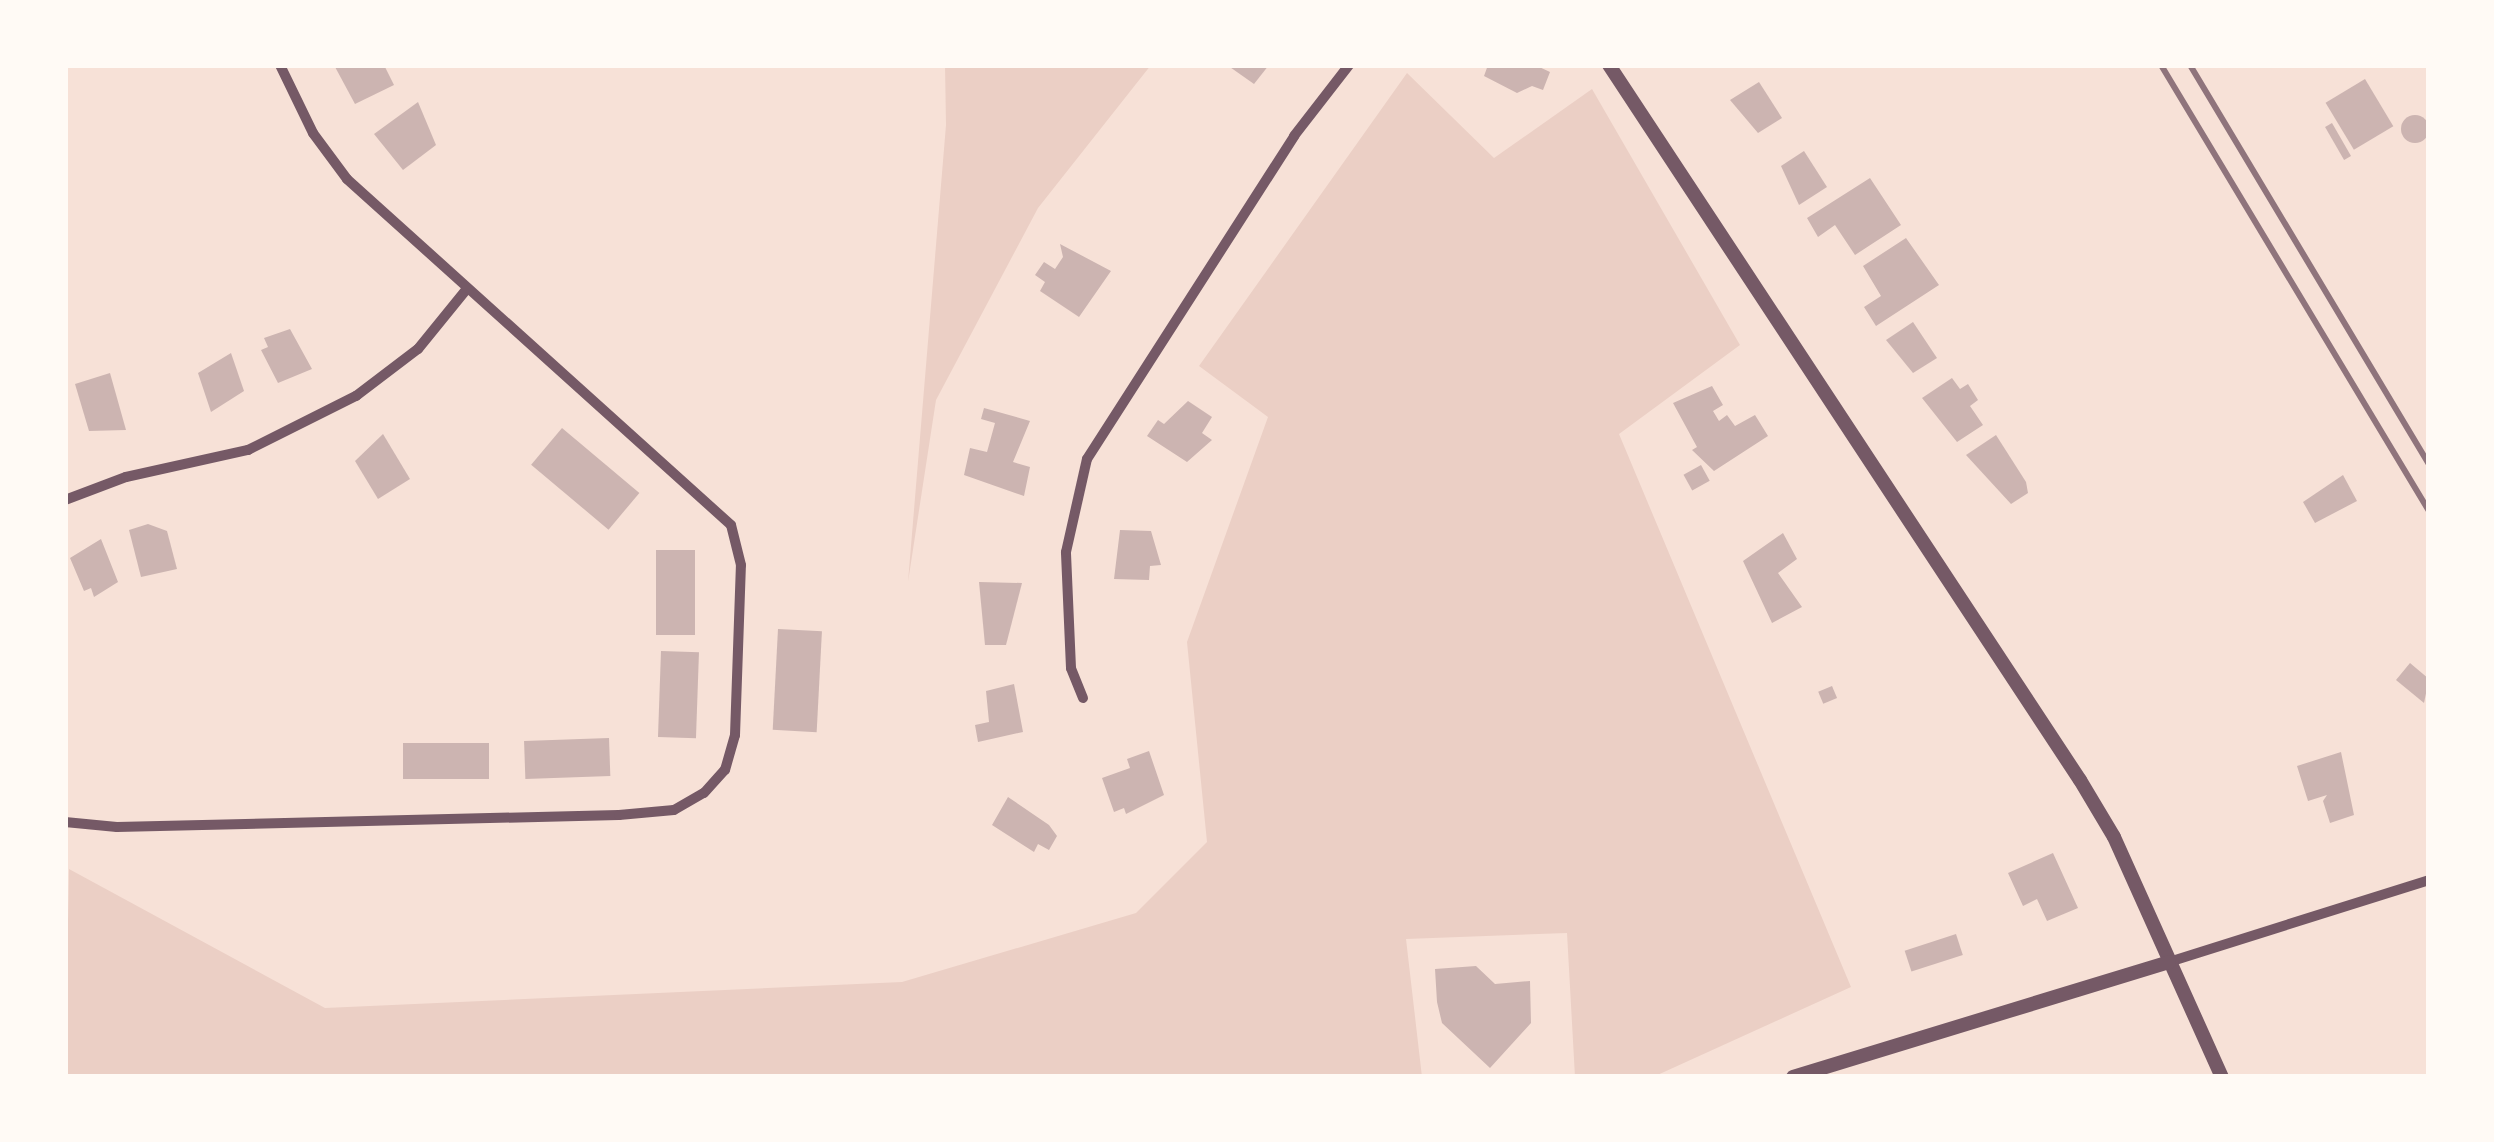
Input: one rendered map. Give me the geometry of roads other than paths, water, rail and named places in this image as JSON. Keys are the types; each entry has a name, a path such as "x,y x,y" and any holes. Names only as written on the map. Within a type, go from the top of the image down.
{"street":[{"path":"65,822 117,827 618,815 674,810 704,793 725,770 735,736 740,565 731,526 703,494 466,290 347,180 313,133 280,65"},
{"path":"1083,698 1071,668 1066,552 1087,459 1304,122 1349,65"},
{"path":"1609,65 2080,780 2114,837 2222,1077"},
{"path":"65,500 126,477 248,450 356,396 418,349 466,290"},
{"path":"1793,1077 2429,880"}],"railway":[{"path":"2161,65 2429,511"},
{"path":"2190,65 2429,464"}]}
